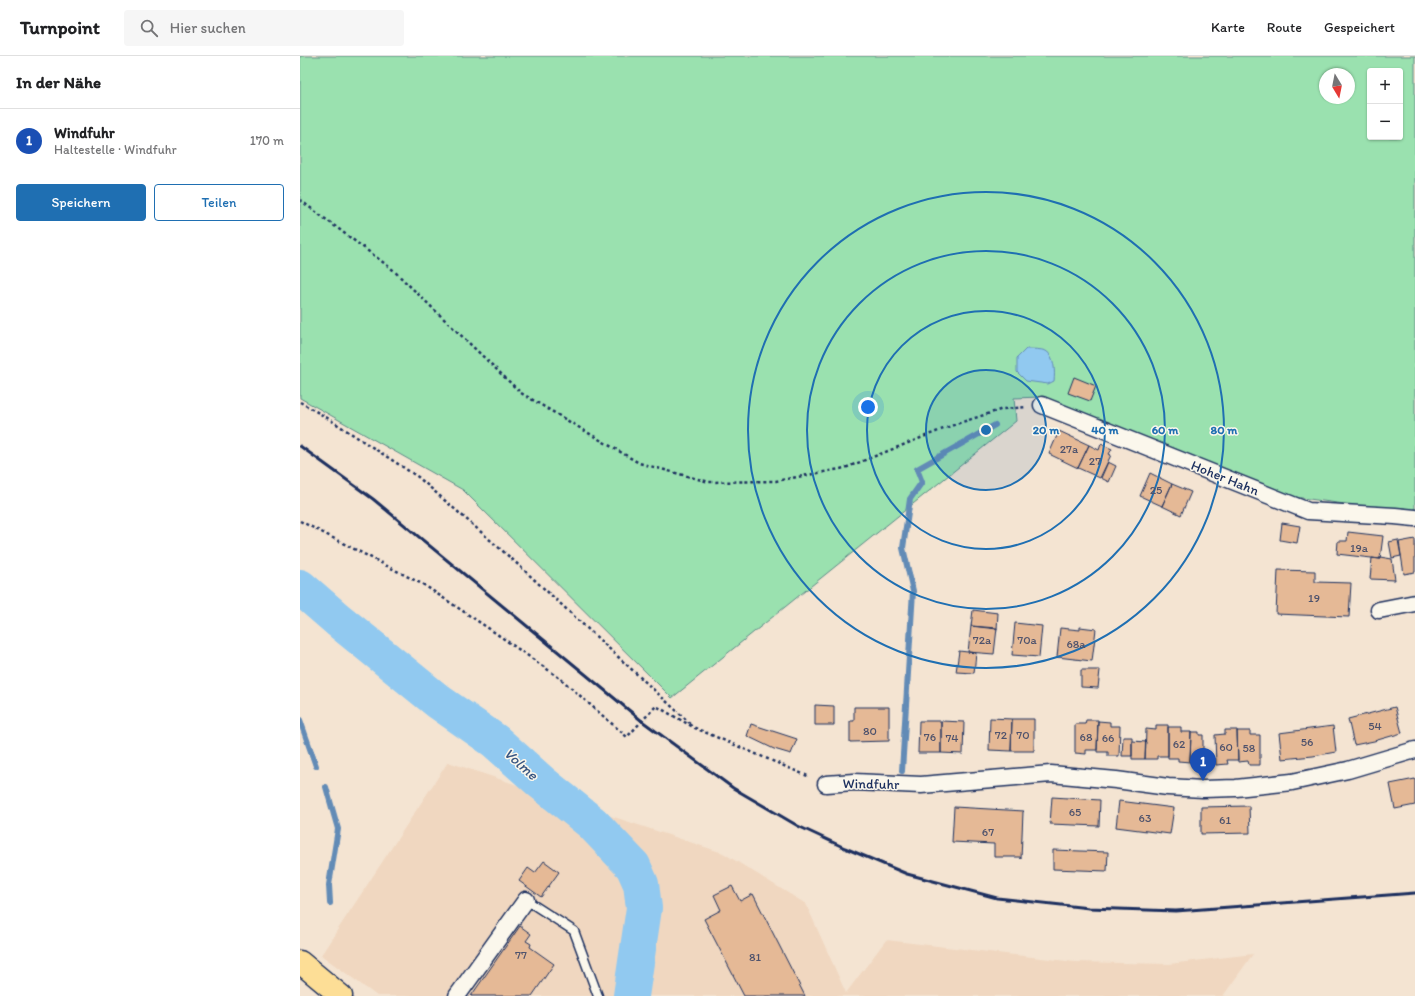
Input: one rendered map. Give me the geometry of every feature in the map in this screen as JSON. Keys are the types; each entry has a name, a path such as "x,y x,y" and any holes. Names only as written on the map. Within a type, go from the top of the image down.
{"main road":[{"path":"300,962 341,996"}],"street":[{"name":"Hoher Hahn","path":"1042,405 1308,511 1415,518"},
{"path":"1378,610 1415,604"},
{"name":"Windfuhr","path":"826,784 854,782 921,785 1051,774 1116,780 1168,787 1203,789 1236,788 1292,782 1348,770 1415,750"},
{"path":"457,996 526,900"}],"lane":[{"path":"526,900 574,931 598,996"}],"path":[{"path":"300,200 392,269 521,393 639,463 709,482 776,481 845,468 956,424 1003,409 1042,405"},
{"path":"300,402 330,419 418,477 513,560 696,728"},
{"path":"300,521 424,585 561,679 627,737 656,706 696,728 826,784"}],"shaded area":[{"path":"448,762 723,853 806,904 846,993 886,940 1075,962 1169,964 1253,954 1223,996 377,996 321,955"}],"green space":[{"path":"300,56 1415,56 1415,514 1295,497 1041,397 1014,398 1016,421 672,698 463,490 300,398"}],"water":[{"path":"1026,349 1042,350 1049,353 1054,365 1054,381 1048,384 1026,381 1017,372 1017,358"}],"building":[{"path":"1074,377 1096,386 1090,401 1068,393"},
{"path":"1059,431 1089,445 1078,468 1049,454"},
{"path":"1101,444 1112,449 1109,454 1111,455 1100,478 1078,468 1089,445 1099,450"},
{"path":"1108,462 1116,466 1109,482 1101,478"},
{"path":"1150,473 1172,484 1162,506 1140,496"},
{"path":"1172,484 1191,492 1181,515 1162,506"},
{"path":"1282,523 1300,526 1297,543 1280,540"},
{"path":"1348,532 1383,536 1380,559 1337,554 1338,541 1347,541"},
{"path":"1415,539 1415,572 1404,574 1399,542"},
{"path":"1398,540 1401,556 1392,558 1389,542"},
{"path":"1380,557 1392,559 1395,580 1370,579 1372,558 1380,559"},
{"path":"1278,570 1315,571 1315,582 1351,583 1349,617 1276,614"},
{"path":"973,610 998,613 997,629 971,626"},
{"path":"1015,623 1042,626 1039,657 1012,655"},
{"path":"971,626 997,628 994,654 968,652"},
{"path":"1080,627 1096,629 1092,661 1057,657 1060,628 1080,630"},
{"path":"959,651 976,653 974,673 956,672"},
{"path":"1081,670 1100,670 1098,688 1081,687"},
{"path":"815,705 834,706 834,725 815,725"},
{"path":"854,707 889,707 889,741 850,742 850,721 854,721"},
{"path":"1395,707 1402,733 1354,745 1348,719"},
{"path":"990,718 1012,719 1011,751 989,750"},
{"path":"1012,719 1034,719 1034,751 1011,751"},
{"path":"1086,720 1098,720 1097,750 1086,750 1086,754 1075,753 1075,724 1085,724"},
{"path":"919,721 941,721 941,753 918,753"},
{"path":"941,721 964,722 963,754 941,753"},
{"path":"1098,721 1110,722 1110,726 1120,726 1119,756 1108,756 1108,752 1097,752"},
{"path":"751,724 797,739 791,754 774,749 747,736"},
{"path":"1156,725 1168,725 1168,756 1157,756 1157,759 1145,759 1146,729 1156,730"},
{"path":"1333,726 1336,752 1282,759 1279,733"},
{"path":"1168,727 1181,727 1181,732 1191,732 1190,762 1178,761 1178,758 1168,758"},
{"path":"1225,730 1237,730 1238,760 1227,760 1228,764 1216,765 1215,735 1225,734"},
{"path":"1237,731 1250,731 1250,735 1260,735 1260,765 1249,765 1248,761 1238,762"},
{"path":"1191,732 1199,732 1199,735 1203,735 1203,762 1190,762"},
{"path":"1123,737 1132,737 1132,756 1122,756"},
{"path":"1132,741 1146,742 1145,759 1132,759"},
{"path":"1415,779 1415,805 1395,809 1390,784"},
{"path":"1052,797 1100,800 1099,826 1050,824"},
{"path":"1119,801 1174,808 1170,834 1116,827"},
{"path":"1249,806 1250,833 1201,834 1201,807"},
{"path":"954,807 1024,811 1021,859 1020,857 994,857 994,844 952,842"},
{"path":"1053,850 1108,852 1107,871 1053,869"},
{"path":"544,861 559,872 541,897 519,881 528,868 535,873"},
{"path":"732,886 740,901 753,894 805,996 744,996 704,919 721,910 714,895"},
{"path":"520,926 531,934 526,941 531,944 530,947 554,964 532,996 471,996"}],"waterway":[{"path":"902,771 913,591 903,548 910,499 922,482 917,469 995,425"},
{"name":"Volme","path":"300,587 338,620 439,702 495,741 541,782 592,823 633,866 641,884 644,908 631,996"},
{"path":"300,720 316,766"},
{"path":"326,787 338,829 329,885 330,903"}],"railway":[{"path":"300,446 373,499 642,721 733,788 798,826 907,874 997,898 1089,908 1176,911 1415,893"}],"place":[{"name":"Windfuhr","path":"1203,781"}]}
